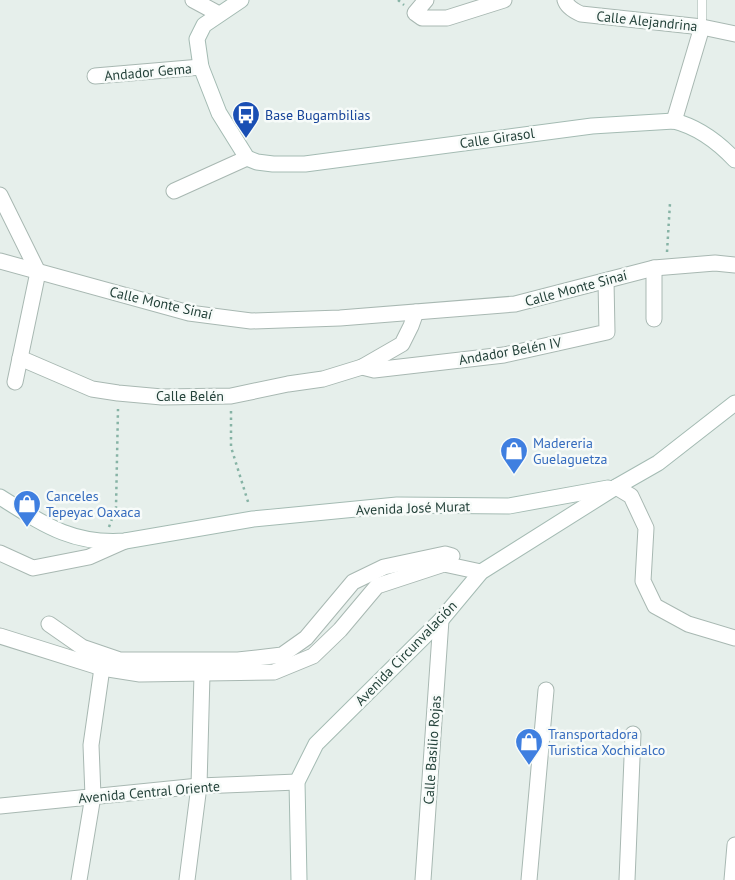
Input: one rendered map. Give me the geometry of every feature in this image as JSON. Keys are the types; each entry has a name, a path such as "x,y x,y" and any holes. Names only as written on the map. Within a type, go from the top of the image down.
{"street":[{"path":"193,0 219,14"},
{"path":"174,191 247,158 219,113 201,67 197,38 204,25 241,0"},
{"path":"426,0 415,13 422,18 447,18 504,0"},
{"name":"Calle Alejandrina","path":"565,0 566,4 581,14 702,27 735,34"},
{"path":"674,121 702,27"},
{"name":"Andador Gema","path":"95,76 201,67"},
{"name":"Calle Girasol","path":"247,158 257,162 273,164 305,164 592,126 674,121 686,124 719,143 735,160"},
{"path":"0,195 38,272 15,382"},
{"name":"Calle Monte Sinaí","path":"0,261 189,313 251,321 340,318 515,304 660,267 715,263 735,265"},
{"path":"654,319 660,267"},
{"name":"Andador Belén IV","path":"362,368 374,370 504,355 606,332 606,280"},
{"path":"362,368 402,344 416,312"},
{"name":"Calle Belén","path":"20,358 92,389 118,394 162,397 231,396 323,379 362,368"},
{"name":"Avenida Circunvalación","path":"299,880 297,782 316,744 441,620 487,569 616,487 658,463 735,403"},
{"path":"616,487 632,496 646,528 642,581 655,606 688,624 735,638"},
{"name":"Avenida José Murat","path":"0,498 49,528 75,538 104,543 253,519 396,505 509,506 616,487"},
{"path":"0,553 33,568 89,557 125,541"},
{"path":"48,624 82,647 120,660 238,660 282,655 306,638 352,582 384,567 445,554 487,569"},
{"path":"0,636 102,668 140,674 274,672 313,656 340,630 378,586 444,564 487,569"},
{"name":"Calle Basilio Rojas","path":"423,880 441,620"},
{"path":"79,880 94,796 91,745 102,668"},
{"path":"187,880 199,786 202,674"},
{"path":"529,880 546,690"},
{"path":"627,880 633,734"},
{"name":"Avenida Central Oriente","path":"0,806 199,786 297,782"},
{"path":"732,880 735,845"}],"lane":[{"path":"702,0 702,27"}],"path":[{"path":"660,267 670,204"},
{"path":"104,543 116,508 118,394"},
{"path":"231,396 230,447 253,519"}],"place":[{"name":"Base Bugambilias","path":"246,139"},
{"name":"Madereria Guelaguetza","path":"514,475"},
{"name":"Canceles Tepeyac Oaxaca","path":"27,528"},
{"name":"Transportadora Turistica Xochicalco","path":"529,766"}]}
